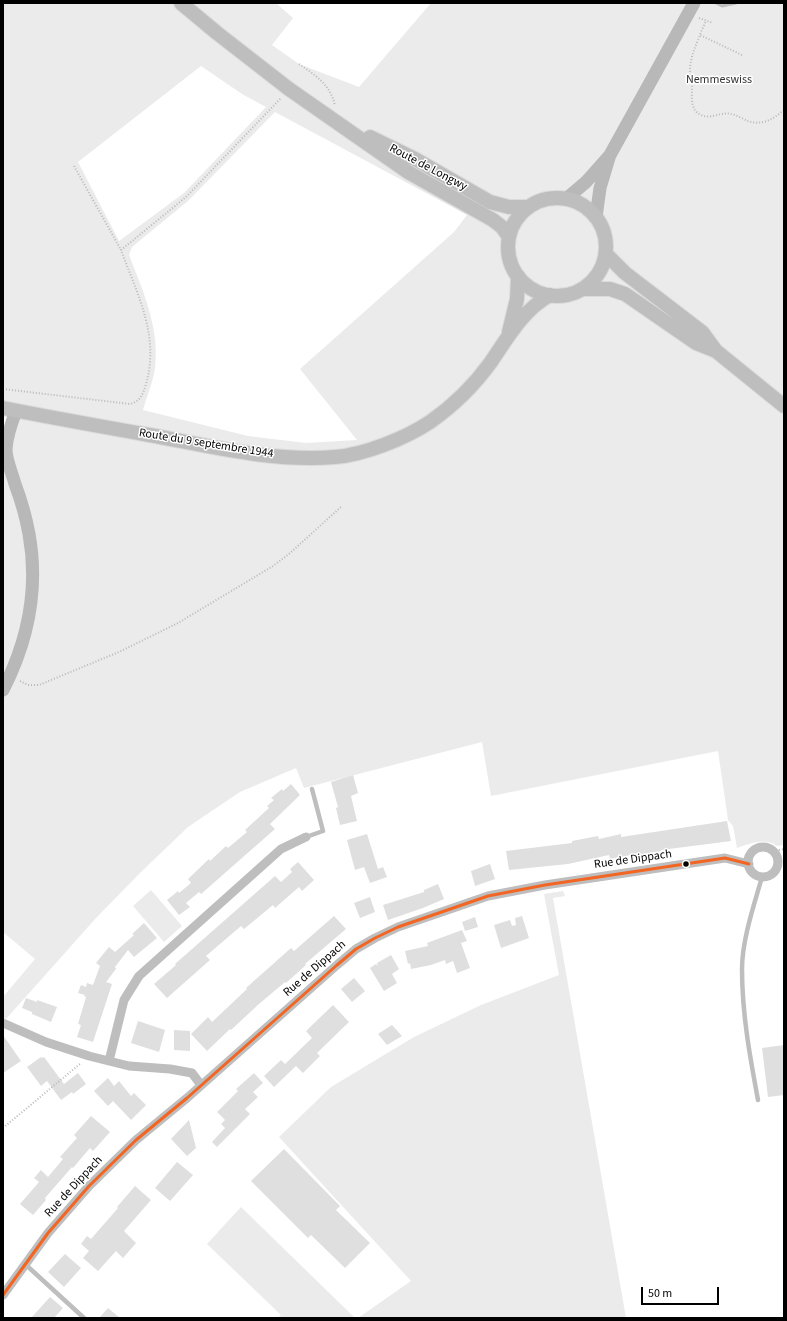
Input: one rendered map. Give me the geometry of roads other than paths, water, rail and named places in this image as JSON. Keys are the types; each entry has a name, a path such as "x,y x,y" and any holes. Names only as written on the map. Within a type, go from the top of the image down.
{"main road":[{"name":"Route de Longwy","path":"181,3 289,89 408,172 493,220 502,227 509,237"},
{"name":"Route de Longwy","path":"330,118 415,159 490,202 510,207 528,207"},
{"path":"553,198 566,198 587,208 596,217 603,228 606,241 606,254 598,274 592,282 583,289 572,294 561,296 550,295 538,292 527,285 518,276 508,251 509,237 513,226 520,215 528,207 540,201 553,198"},
{"path":"606,254 625,273 702,332 716,351 784,406"},
{"path":"509,334 517,299 518,276"},
{"path":"583,289 610,289 625,294 696,343 716,351"},
{"path":"509,334 530,309 539,301 550,295"},
{"name":"Route du 9 septembre 1944","path":"9,410 246,453 297,458 336,457 370,449 404,437 430,422 454,403 474,382 491,363 509,334"}],"street":[{"path":"596,217 600,188 610,155 691,8"},
{"path":"566,198 586,182 610,155"},
{"path":"3,690 18,657 27,630 33,588 33,562 29,534 22,503 6,451 9,410"},
{"path":"3,466 22,503"},
{"path":"109,1061 124,1000 139,976 281,849 306,838"},
{"path":"763,847 769,848 773,851 778,860 777,867 771,875 762,877 753,872 749,864 751,854 758,848 763,847"},
{"name":"Rue de Dippach","path":"3,1295 48,1233 89,1186 136,1140 356,949 375,938 398,927 488,896 545,885 725,858 749,864"},
{"path":"3,1023 46,1042 89,1056 129,1066 170,1069 192,1073 201,1085"}],"lane":[{"path":"306,838 323,831 312,789"},
{"path":"758,1100 746,1035 742,969 745,947 762,877"},
{"path":"25,1264 84,1318"}],"waterway":[{"path":"716,3 722,6 736,3"}],"park label":[{"name":"Nemmeswiss","path":"719,80"}]}
